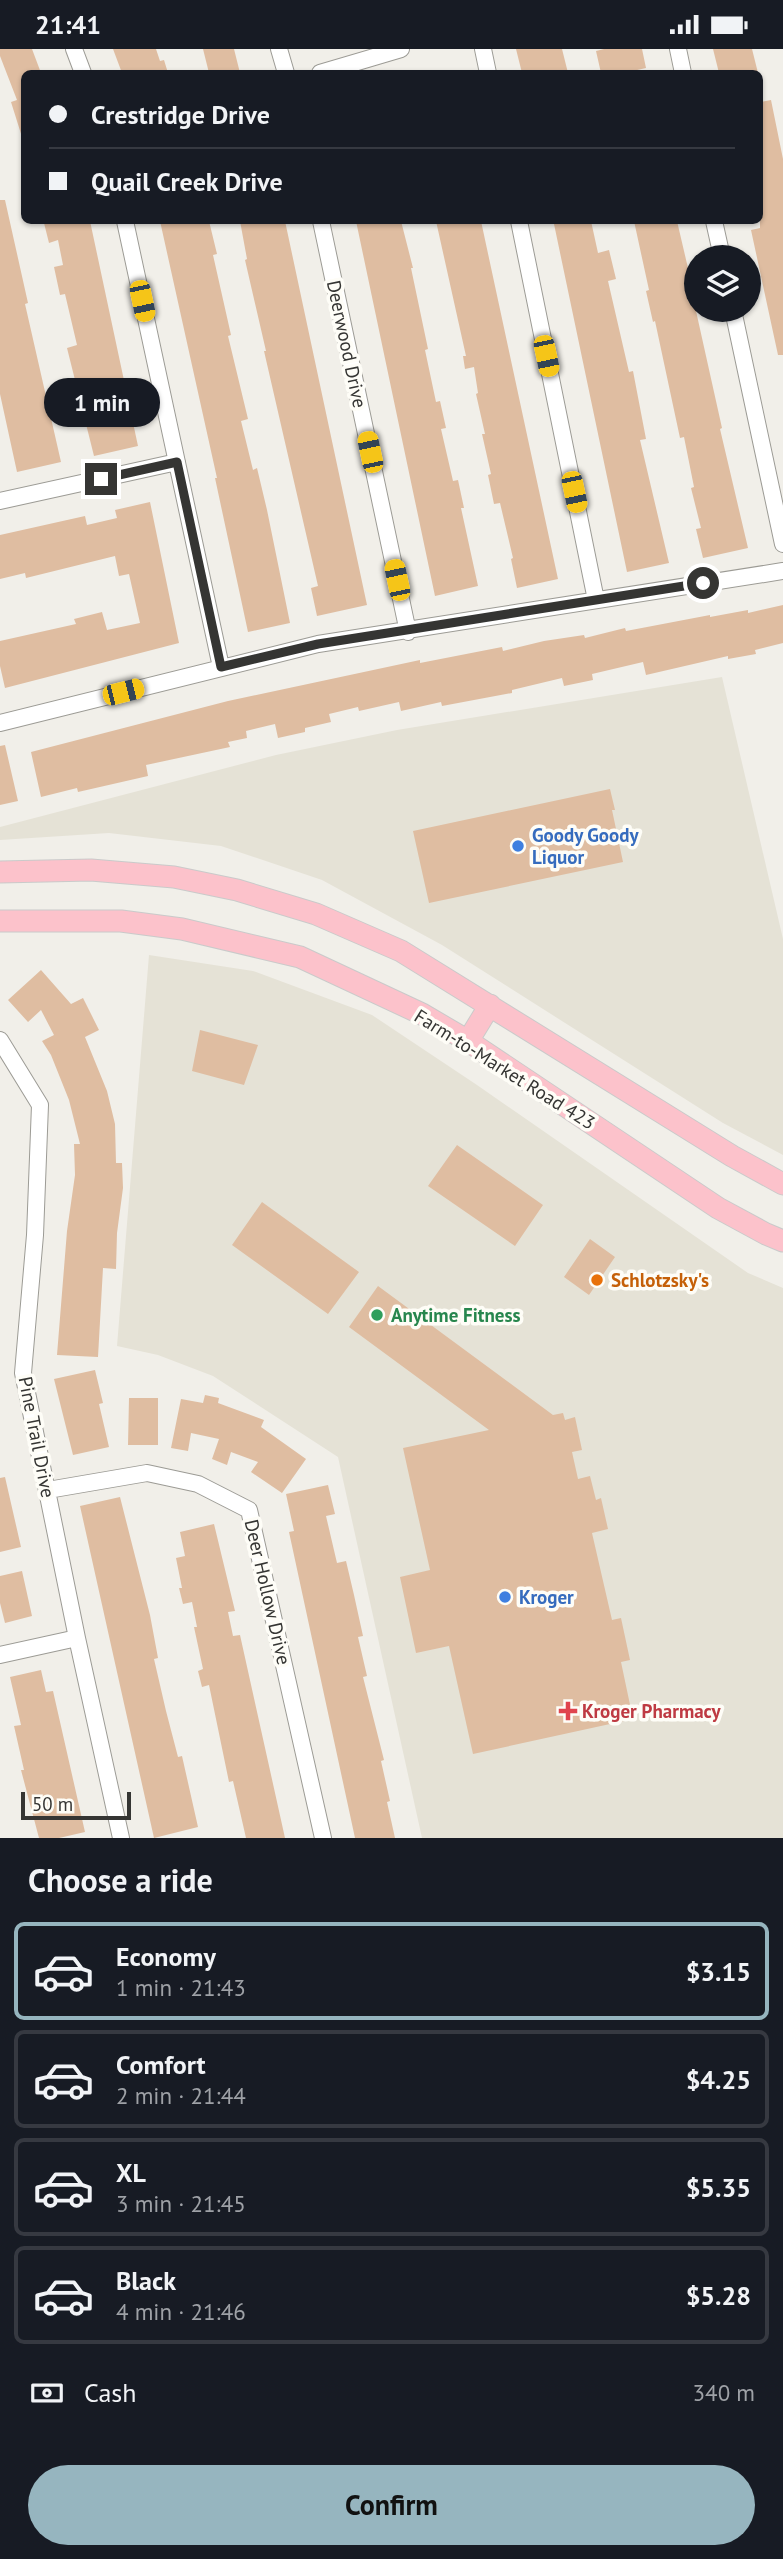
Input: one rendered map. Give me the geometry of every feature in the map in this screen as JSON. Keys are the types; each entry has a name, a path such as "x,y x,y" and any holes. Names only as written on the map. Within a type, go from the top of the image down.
{"main road":[{"path":"0,871 92,870 174,877 237,890 316,914 401,951 732,1156 783,1184"},
{"name":"Farm-to-Market Road 423","path":"0,921 121,921 182,929 300,957 422,1014 468,1041 718,1208 783,1241"},
{"path":"468,1041 490,1005"}],"street":[{"path":"74,49 82,70"},
{"path":"279,49 285,70"},
{"path":"330,70 401,49"},
{"path":"483,49 487,70"},
{"path":"678,49 682,70"},
{"path":"126,224 221,667"},
{"name":"Deerwood Drive","path":"322,224 408,632"},
{"path":"520,224 596,600"},
{"path":"715,224 719,245"},
{"path":"736,322 783,544"},
{"path":"0,501 177,462"},
{"path":"0,723 318,644 408,632 783,571"},
{"name":"Pine Trail Drive","path":"0,1040 40,1105 35,1235 23,1373 121,1838"},
{"name":"Deer Hollow Drive","path":"48,1490 146,1473 198,1484 249,1510 323,1838"},
{"path":"0,1655 77,1638"}],"shaded area":[{"path":"722,677 783,939 783,1155 723,1123 442,945 322,880 221,846 109,833 0,840 0,827 276,755 397,730"},
{"path":"149,955 253,971 372,1015 748,1273 783,1288 783,1838 422,1838 338,1457 213,1376 158,1355 117,1346"}],"building":[{"path":"0,49 32,49 40,70 21,70 21,134 11,102 17,100 0,56"},
{"path":"113,49 156,49 167,70 121,70"},
{"path":"203,49 234,49 239,70 208,70"},
{"path":"516,49 562,49 567,70 521,70"},
{"path":"642,49 646,68 600,70 596,51"},
{"path":"713,49 752,49 757,70 718,70"},
{"path":"771,100 783,159 783,355 778,355 761,276 761,245 754,245 751,230 760,228 760,224 763,224 763,101"},
{"path":"0,200 5,200 28,303 25,304 61,462 17,472 0,394"},
{"path":"44,224 91,224 138,446 94,456 67,348 77,345 65,294 60,295 54,267 63,265 58,240 49,243"},
{"path":"161,224 210,224 217,254 213,255 231,335 228,336 248,419 241,421 253,470 257,468 290,623 248,632"},
{"path":"241,224 286,224 367,605 317,616 311,588 318,586 264,351 245,260 247,259"},
{"path":"357,224 402,224 413,268 436,402 440,401 446,428 441,429 453,481 458,480 464,508 461,508 478,586 435,596"},
{"path":"437,224 482,224 558,579 517,588 500,503 494,504 488,475 491,474 482,434 485,434 476,394 474,367 465,369 463,356 466,356"},
{"path":"554,224 592,224 598,253 609,250 616,279 608,281 629,372 633,371 646,439 640,440 669,563 627,572"},
{"path":"635,224 678,224 684,251 684,322 698,322 748,548 703,558 696,529 701,528 691,488 694,487 684,437 680,438 646,291 649,290"},
{"path":"150,502 179,643 5,688 0,666 0,641 76,624 74,619 102,612 107,630 140,623 129,574 119,576 115,556 26,578 25,573 0,579 0,535 85,516 87,525 117,518 115,510"},
{"path":"783,605 783,643 755,650 756,654 728,659 728,656 646,675 643,662 592,674 593,680 564,686 562,678 512,690 512,693 442,706 441,702 401,711 399,702 359,711 358,707 329,714 331,722 305,728 305,732 278,738 275,724 246,731 247,738 228,742 230,747 146,765 148,776 78,792 77,788 41,797 31,752 228,701 420,660 420,663 502,647 503,651 544,641 584,635 585,638 625,628 626,631 710,615 748,610 748,613"},
{"path":"5,745 18,801 0,805 0,746"},
{"name":"Goody Goody Liquor","path":"610,789 623,862 429,903 413,831"},
{"path":"41,970 71,1004 83,998 99,1030 85,1037 107,1091 115,1124 116,1163 122,1163 123,1188 117,1233 116,1269 103,1268 98,1357 57,1355 67,1231 75,1175 74,1144 80,1144 69,1100 51,1055 42,1041 54,1035 41,1010 28,1022 8,1000"},
{"path":"200,1030 258,1045 244,1085 192,1071"},
{"path":"457,1145 543,1205 515,1246 428,1186"},
{"path":"262,1202 359,1272 328,1314 232,1245"},
{"path":"590,1239 615,1257 589,1295 564,1277"},
{"name":"Kroger","path":"378,1286 553,1415 563,1413 565,1420 575,1417 582,1450 572,1452 578,1479 590,1476 596,1500 601,1498 608,1529 592,1533 612,1620 621,1618 630,1660 621,1662 633,1719 473,1754 449,1646 416,1653 400,1577 430,1570 403,1448 489,1430 349,1327"},
{"path":"95,1370 103,1403 99,1404 109,1447 73,1455 54,1379"},
{"path":"205,1395 219,1398 218,1403 264,1420 261,1427 306,1459 282,1493 251,1472 258,1462 231,1452 227,1465 212,1459 219,1439 191,1433 188,1451 171,1448 181,1399 203,1403"},
{"path":"129,1398 158,1398 158,1445 128,1445"},
{"path":"5,1477 21,1547 0,1552 0,1478"},
{"path":"328,1485 335,1514 326,1516 337,1563 346,1561 363,1636 358,1637 367,1676 363,1677 384,1760 381,1761 395,1838 355,1838 289,1532 294,1531 286,1494"},
{"path":"120,1497 150,1615 158,1658 154,1659 166,1711 178,1757 182,1756 198,1827 154,1838 80,1506"},
{"path":"214,1524 235,1611 228,1612 233,1636 240,1635 285,1838 246,1838 233,1781 229,1782 209,1685 202,1687 198,1671 203,1669 192,1602 183,1604 179,1588 182,1588 176,1558 185,1556 180,1532"},
{"path":"22,1571 32,1616 5,1623 0,1603 0,1576"},
{"path":"41,1670 46,1692 53,1691 85,1832 59,1838 39,1838 21,1770 24,1770 14,1726 21,1725 10,1677"}],"place":[{"name":"Goody Goody Liquor","path":"518,846"},
{"name":"Schlotzsky's","path":"597,1280"},
{"name":"Anytime Fitness","path":"377,1315"},
{"name":"Kroger","path":"505,1597"},
{"name":"Kroger Pharmacy","path":"568,1711"}],"route":[{"path":"101,479 177,462 221,667 318,644 408,632 703,583"}]}
